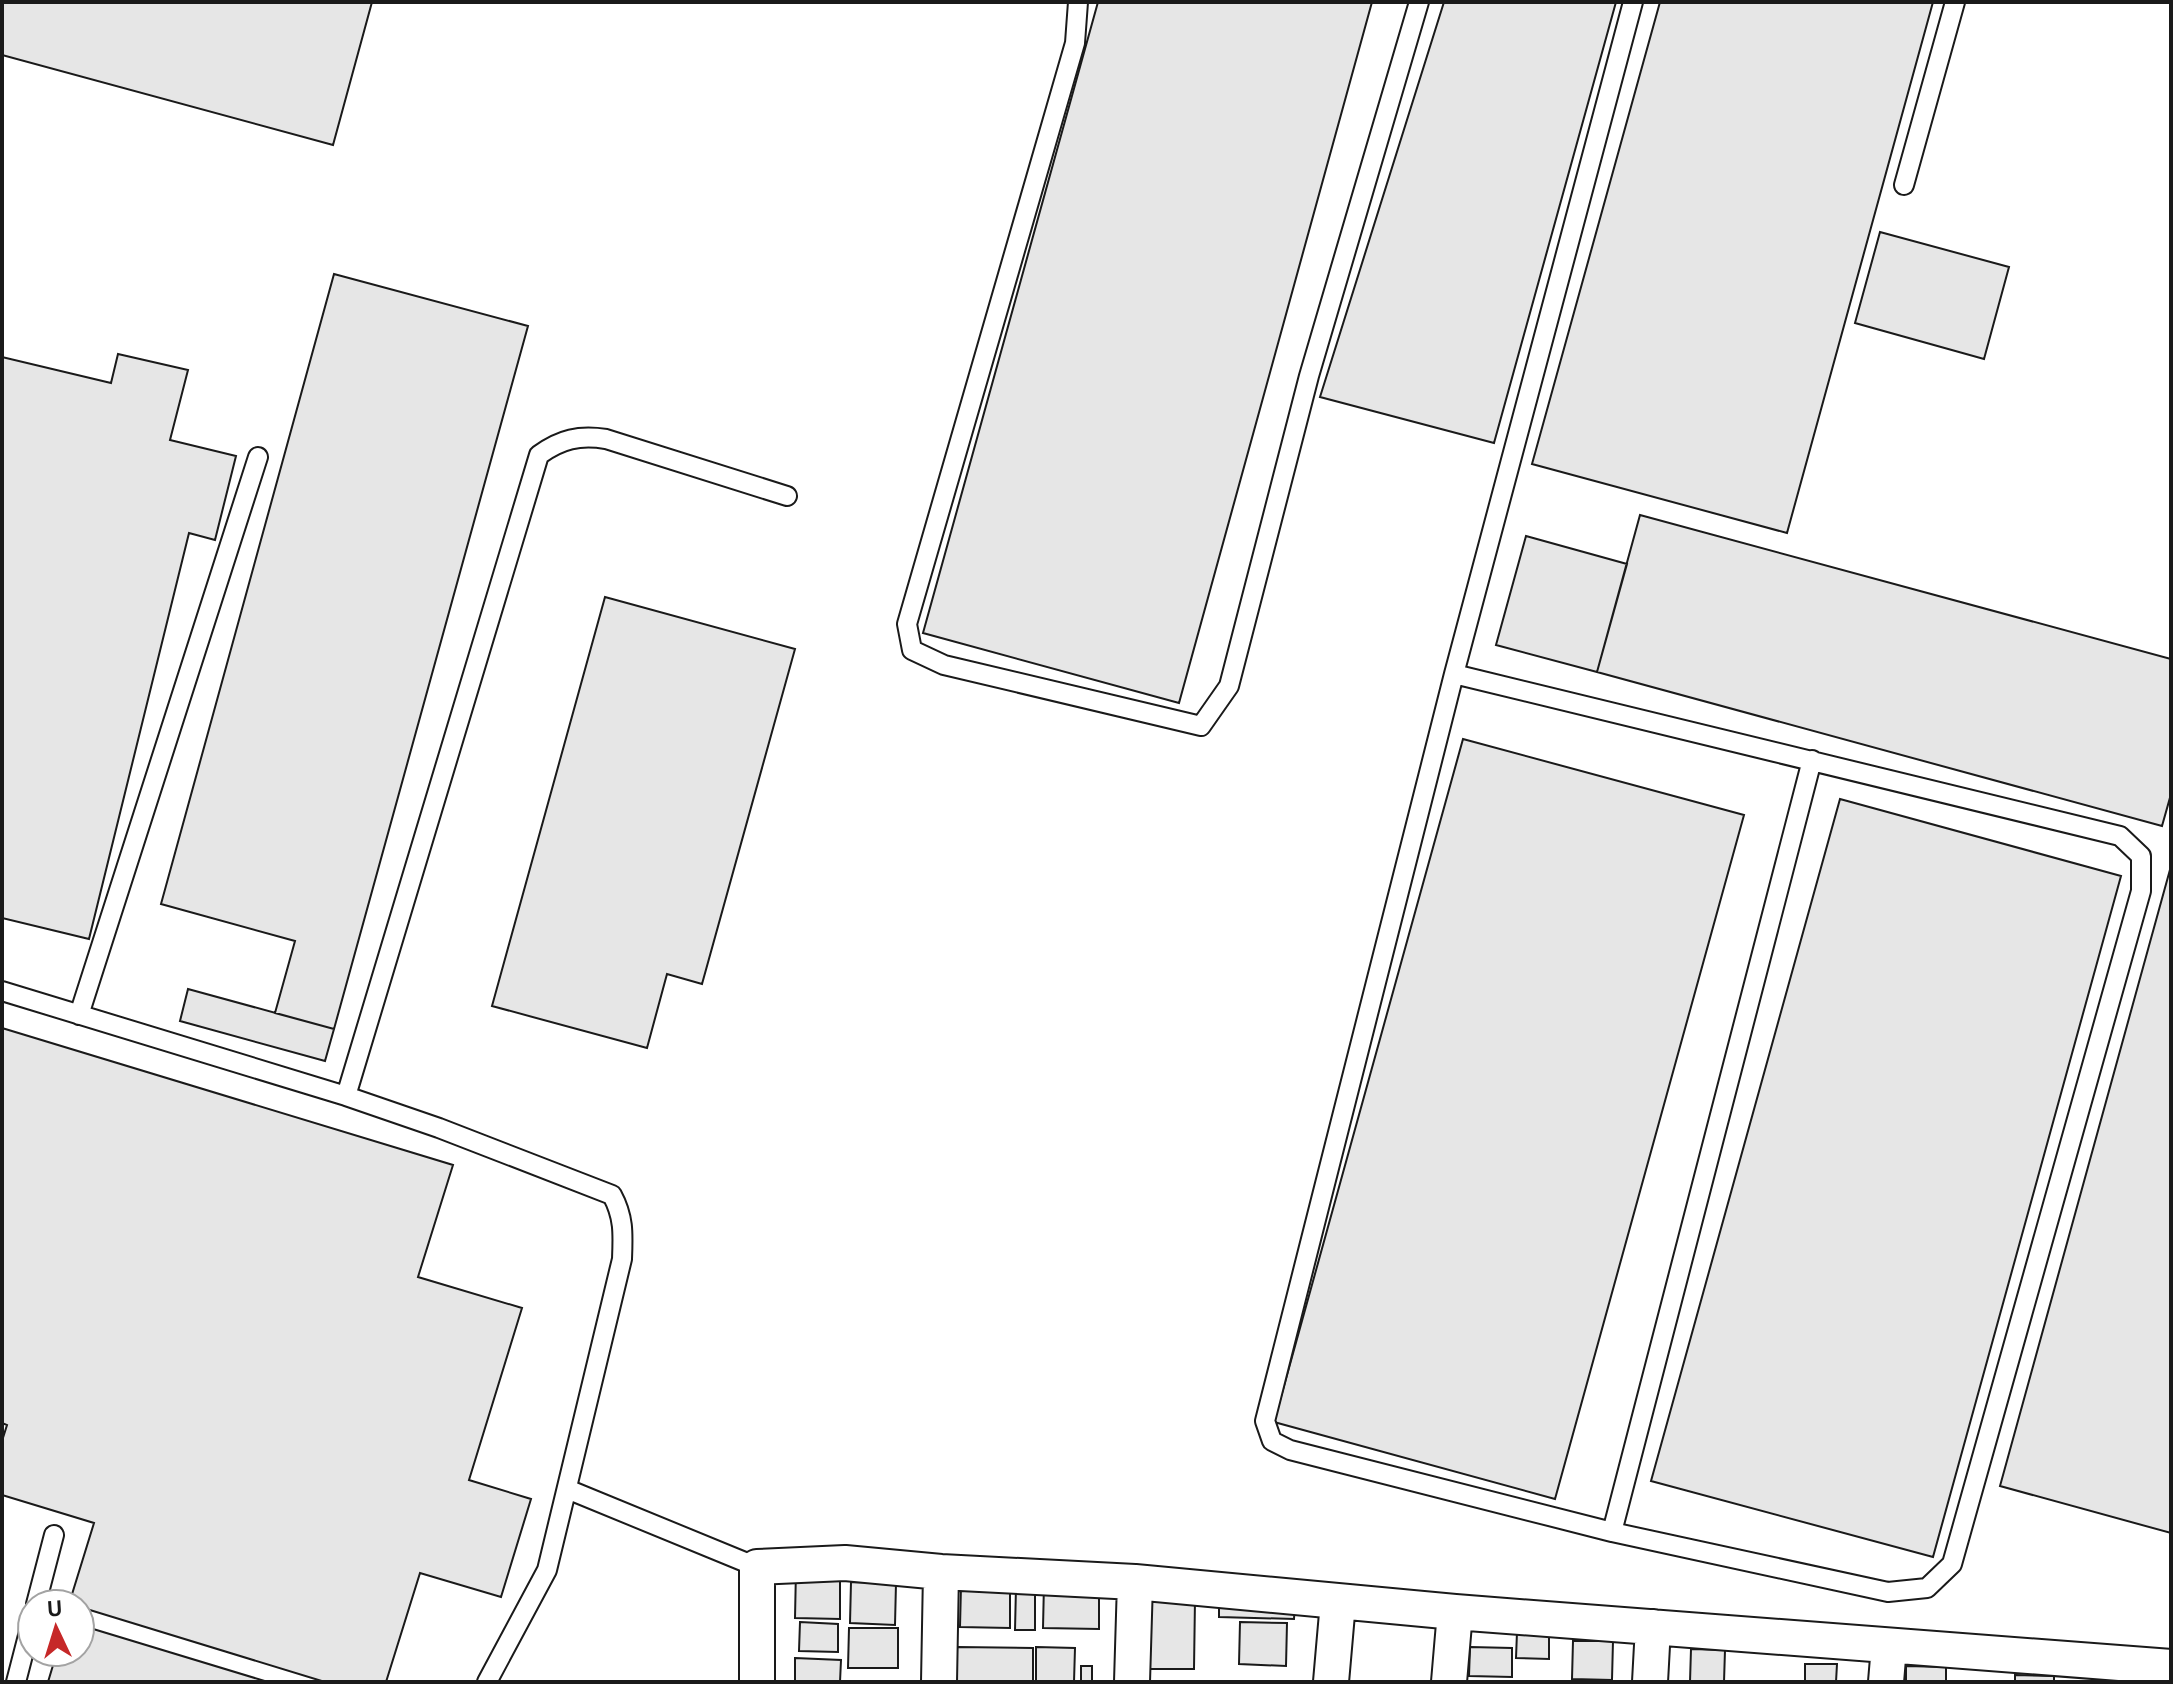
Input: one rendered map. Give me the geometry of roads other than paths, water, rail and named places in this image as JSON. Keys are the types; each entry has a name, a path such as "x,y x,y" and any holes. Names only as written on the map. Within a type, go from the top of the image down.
{"street":[{"path":"757,1682 757,1567 845,1563 941,1572 1135,1582 1455,1612 1889,1646 2102,1672 2171,1667"},
{"path":"939,1682 941,1572"},
{"path":"1132,1682 1135,1582"},
{"path":"1331,1682 1338,1602"},
{"path":"1449,1682 1455,1612"},
{"path":"1650,1682 1653,1627"},
{"path":"1886,1682 1889,1646"}],"lane":[{"path":"1078,2 1075,43 907,624 912,650 944,665 1201,726 1229,686 1309,376 1419,2"},
{"path":"1454,674 2120,836 2141,856 2141,891 1952,1564 1927,1588 1888,1592 1612,1532 1290,1450 1272,1441 1265,1421 1454,674 1633,2"},
{"path":"1904,185 1955,2"},
{"path":"346,1096 539,455 554,444 569,439 587,436 606,439 787,496"},
{"path":"79,1015 258,457"},
{"path":"1612,1532 1812,760"},
{"path":"2,991 346,1096 439,1128 612,1195 620,1209 624,1226 622,1259 547,1570 487,1682"},
{"path":"567,1489 757,1567"},
{"path":"40,1588 54,1535"}]}
